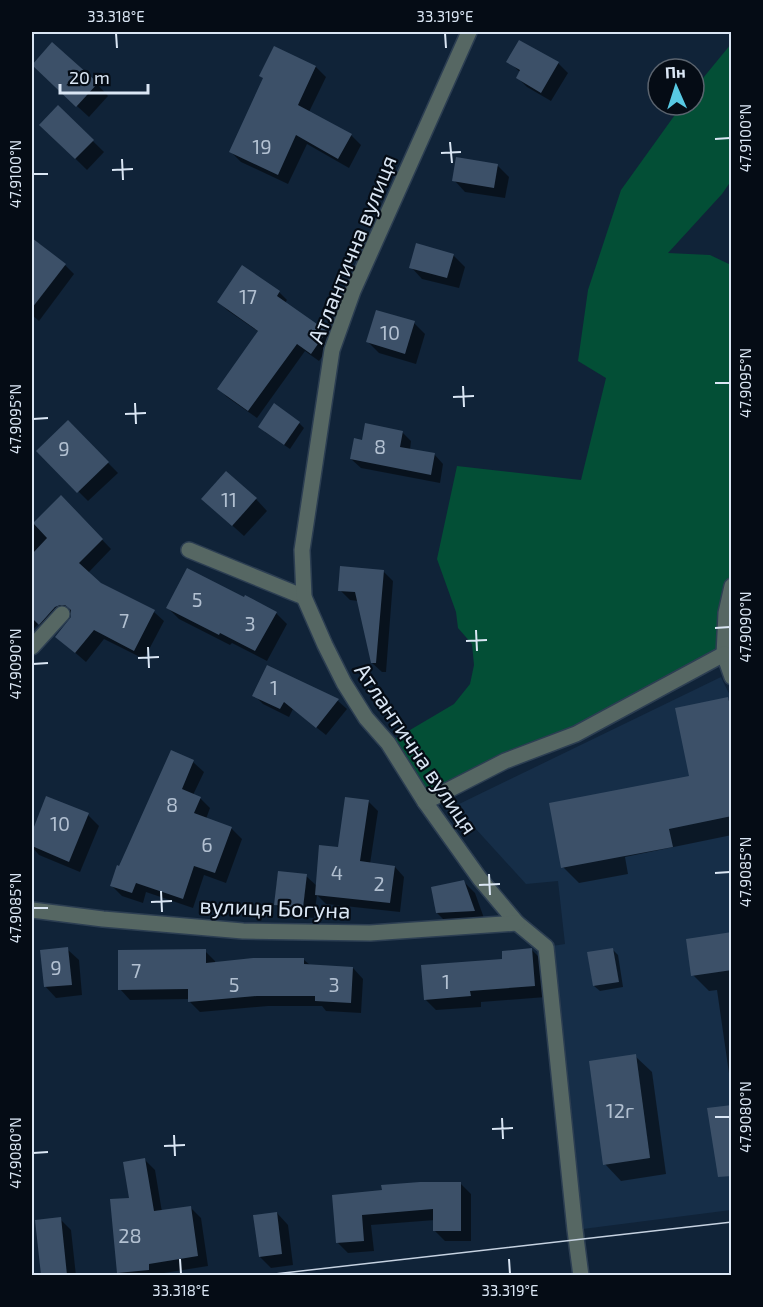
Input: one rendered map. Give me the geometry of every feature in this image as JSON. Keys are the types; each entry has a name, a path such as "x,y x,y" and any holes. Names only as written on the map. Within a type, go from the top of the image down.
{"street":[{"name":"Атлантична вулиця","path":"469,32 353,291 332,350 302,550 304,597 344,683 366,718 388,744 480,879 517,923 546,947 581,1275"},
{"path":"189,550 304,597"},
{"path":"732,585 726,613 724,654 732,677"},
{"path":"32,648 62,614"},
{"path":"426,802 505,761 576,734 724,654"},
{"name":"вулиця Богуна","path":"32,910 103,919 243,931 370,933 517,923"}],"shaded area":[{"path":"721,677 732,700 731,1210 575,1230 546,947 565,944 558,881 526,884 455,806"}],"green space":[{"path":"731,44 731,181 668,253 710,255 731,265 732,586 724,654 425,802 388,743 454,704 470,684 474,665 472,644 458,628 456,612 437,559 457,466 581,480 606,378 578,361 588,290 621,190 673,117 706,117 706,74"}],"building":[{"path":"519,40 559,62 541,93 516,78 520,70 506,62"},
{"path":"52,42 98,83 76,107 32,65"},
{"path":"274,46 316,66 298,105 352,134 338,159 296,135 278,175 229,152 263,78 259,76"},
{"path":"58,105 94,140 75,159 39,125"},
{"path":"456,157 498,164 494,188 452,181"},
{"path":"32,238 66,264 32,308"},
{"path":"416,243 454,254 447,278 409,268"},
{"path":"242,265 280,291 277,296 327,331 311,354 297,344 248,411 217,389 258,331 217,302"},
{"path":"376,310 415,321 405,354 366,342"},
{"path":"274,403 300,422 284,445 258,427"},
{"path":"68,420 109,462 77,493 36,451"},
{"path":"365,423 403,431 400,447 435,453 431,475 350,459 354,438 362,440"},
{"path":"226,471 257,498 232,526 201,499"},
{"path":"61,495 103,539 79,563 101,583 155,610 134,651 94,630 75,653 55,637 71,617 71,610 65,605 55,607 39,625 32,618 32,554 47,538 33,523"},
{"path":"340,566 384,570 376,663 371,663 355,592 338,591"},
{"path":"187,568 277,612 255,651 166,608"},
{"path":"267,665 339,699 316,728 284,702 280,709 252,696"},
{"path":"728,697 732,714 732,816 669,829 673,847 561,868 549,803 689,776 675,708"},
{"path":"171,750 194,760 182,789 201,797 194,813 232,827 215,873 194,866 183,899 136,883 132,893 110,886 117,865 119,866"},
{"path":"46,796 89,813 69,862 32,846 32,832"},
{"path":"345,797 369,800 360,861 395,866 390,903 315,895 319,845 338,847"},
{"path":"278,871 307,874 303,908 274,905"},
{"path":"464,880 475,911 436,913 431,887"},
{"path":"732,932 732,970 691,976 686,939"},
{"path":"68,947 72,985 44,987 40,950"},
{"path":"532,948 535,986 470,991 471,996 424,1000 421,965 502,959 502,951"},
{"path":"613,948 619,982 593,986 587,952"},
{"path":"206,949 206,963 253,958 304,958 304,964 353,967 351,1003 315,1001 315,996 257,996 188,1002 188,989 118,990 118,950"},
{"path":"636,1054 650,1158 603,1165 589,1061"},
{"path":"732,1105 732,1176 718,1177 707,1108"},
{"path":"145,1158 154,1211 191,1206 198,1256 149,1264 149,1270 117,1273 110,1199 129,1198 123,1162"},
{"path":"461,1182 461,1231 433,1231 433,1209 362,1215 364,1241 336,1243 332,1195 382,1190 381,1185"},
{"path":"277,1212 282,1254 259,1257 253,1215"},
{"path":"61,1217 67,1275 41,1275 35,1220"}],"tram line":[{"path":"257,1276 732,1222"}]}
